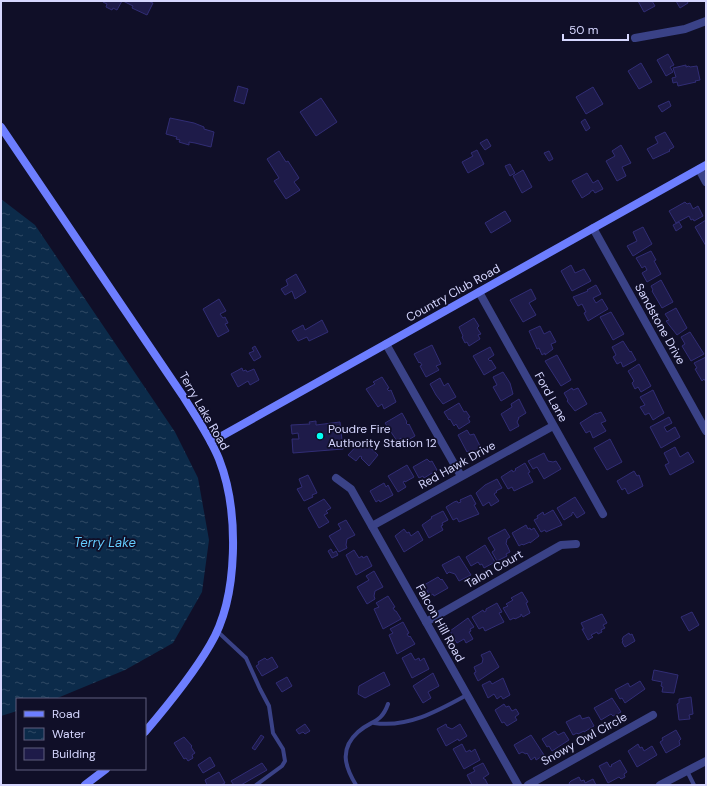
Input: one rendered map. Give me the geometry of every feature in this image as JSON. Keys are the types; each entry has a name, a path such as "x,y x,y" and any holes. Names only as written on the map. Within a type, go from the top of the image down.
{"main road":[{"name":"Terry Lake Road","path":"1,127 183,396 211,442 227,484 233,541 233,572 225,611 211,644 177,693 146,731"},
{"name":"Country Club Road","path":"211,442 702,167"},
{"path":"85,785 105,770"}],"street":[{"path":"635,38 685,29 706,21"},
{"path":"702,167 706,182"},
{"name":"Sandstone Drive","path":"593,228 706,431"},
{"name":"Ford Lane","path":"479,292 603,514"},
{"path":"386,344 461,476"},
{"name":"Red Hawk Drive","path":"372,526 553,426"},
{"name":"Falcon Hill Road","path":"336,478 351,489 518,785"},
{"name":"Talon Court","path":"426,622 561,545 576,544"},
{"name":"Snowy Owl Circle","path":"528,785 653,715"},
{"path":"660,785 706,761"}],"lane":[{"path":"217,630 246,658 269,706 273,733 283,749 285,761 282,766 256,785"},
{"path":"374,723 386,725 402,723 438,710 467,695"},
{"path":"356,785 345,764 345,754 357,732 380,719 385,713 388,704"},
{"path":"686,771 694,785"}],"water":[{"name":"Terry Lake","path":"1,199 35,225 175,432 198,478 209,540 202,592 173,643 125,670 57,698 16,698 16,711 1,716"}],"building":[{"path":"122,1 117,10 113,8 112,10 106,7 107,4 103,2"},
{"path":"123,1 148,1 153,3 147,15 132,8 133,6"},
{"path":"638,1 652,1 655,6 644,12"},
{"path":"676,1 687,1 688,3 680,8"},
{"path":"668,54 674,65 670,67 673,72 666,76 657,60"},
{"path":"641,63 652,82 639,89 628,71"},
{"path":"686,65 686,67 697,66 700,80 678,86 677,82 673,83 672,78 676,77 673,68"},
{"path":"238,86 248,89 244,104 234,101"},
{"path":"593,87 603,104 586,114 576,97"},
{"path":"321,98 337,122 316,136 300,112"},
{"path":"669,101 671,106 662,112 658,106"},
{"path":"170,118 194,123 204,127 204,129 214,132 211,147 189,142 189,145 179,142 180,140 176,139 177,137 166,134"},
{"path":"585,119 590,128 586,131 581,122"},
{"path":"665,132 674,147 669,150 670,151 653,159 647,149 658,143 655,137"},
{"path":"487,139 491,146 485,150 480,143"},
{"path":"621,145 631,163 622,167 626,176 617,181 606,161 615,156 612,151"},
{"path":"477,150 484,164 468,173 462,162 473,156 471,153"},
{"path":"279,151 286,162 288,161 299,178 294,182 300,190 286,199 274,181 279,178 267,159"},
{"path":"549,151 553,159 549,161 544,153"},
{"path":"510,164 515,173 510,176 505,166"},
{"path":"523,170 532,187 522,193 513,176"},
{"path":"587,173 593,183 598,180 603,189 595,193 593,190 582,198 572,181"},
{"path":"685,202 687,204 690,203 693,209 698,206 703,216 694,221 693,219 691,220 689,216 676,223 669,211"},
{"path":"505,211 511,221 491,233 485,223"},
{"path":"706,220 706,246 695,227"},
{"path":"679,222 682,227 676,231 673,225"},
{"path":"643,227 652,244 633,256 627,246 637,241 633,232"},
{"path":"651,251 656,260 654,261 661,274 647,282 642,273 647,270 645,266 642,268 636,258"},
{"path":"571,265 575,273 584,269 591,281 572,291 561,271"},
{"path":"296,274 306,292 295,299 292,291 285,295 281,289 288,285 286,280"},
{"path":"661,280 673,302 662,308 652,291 651,286"},
{"path":"596,285 601,294 593,298 596,303 602,299 608,309 588,321 582,304 578,306 573,297 588,291 587,290"},
{"path":"531,289 536,299 529,303 536,315 523,322 510,300"},
{"path":"219,299 226,311 220,314 223,318 225,317 228,323 225,324 229,331 218,337 203,309"},
{"path":"676,308 687,328 677,335 666,321 669,320 665,314"},
{"path":"611,312 624,334 613,340 600,317"},
{"path":"474,318 479,326 477,328 481,334 478,335 480,339 469,346 467,342 465,343 459,327"},
{"path":"322,320 328,332 309,341 307,337 298,341 292,331 303,325 305,330"},
{"path":"540,326 544,334 550,331 556,342 551,344 553,349 545,355 545,353 542,355 539,348 537,349 529,331"},
{"path":"690,332 704,354 691,361 682,346 685,344 681,337"},
{"path":"623,341 636,360 623,367 621,362 617,364 613,357 616,355 612,347"},
{"path":"432,345 441,364 436,366 439,370 426,377 420,366 422,365 420,362 419,363 414,354"},
{"path":"255,346 261,357 254,361 249,353 254,351 252,348"},
{"path":"490,347 494,355 488,359 490,361 491,360 496,368 484,375 473,356"},
{"path":"557,355 571,380 561,386 545,361"},
{"path":"706,357 706,382 704,379 702,381 695,369 697,368 694,363"},
{"path":"639,364 651,386 641,392 638,387 635,389 632,383 634,381 628,371"},
{"path":"242,368 243,371 246,370 247,372 254,369 259,380 250,385 248,381 238,387 231,374"},
{"path":"503,372 510,383 513,394 501,401 493,387 497,385 493,377"},
{"path":"382,377 389,388 387,389 389,391 391,390 396,402 384,409 382,404 378,407 366,389 375,384 373,382"},
{"path":"440,378 444,386 448,383 456,397 443,404 430,384"},
{"path":"572,388 573,390 578,388 587,404 575,411 567,401 568,400 564,393"},
{"path":"653,390 664,413 653,420 649,413 645,415 640,407 645,405 640,397"},
{"path":"519,399 526,413 518,418 517,422 519,426 510,431 501,414 512,407 511,404"},
{"path":"459,403 464,412 466,411 470,417 468,418 470,422 459,429 456,424 454,426 444,412"},
{"path":"601,412 606,421 601,423 606,431 593,438 590,431 586,433 580,423 596,413"},
{"path":"402,413 407,422 406,423 408,425 409,424 415,436 403,443 401,438 397,441 385,423"},
{"path":"669,417 672,423 664,427 667,432 675,427 680,437 661,448 650,427"},
{"name":"Poudre Fire Authority Station 12","path":"316,421 316,425 340,422 343,449 293,453 292,439 299,439 298,433 292,434 291,425 310,424 309,422"},
{"path":"467,430 470,435 474,434 481,448 471,454 469,451 467,452 458,435"},
{"path":"610,439 622,462 607,470 594,448"},
{"path":"362,440 378,455 369,466 361,458 362,457 360,456 356,461 348,455"},
{"path":"675,447 680,457 688,452 694,462 670,475 665,465 669,463 664,453"},
{"path":"544,453 548,461 556,461 561,469 544,479 537,467 533,469 528,461"},
{"path":"427,459 430,462 432,461 437,470 424,478 423,476 419,478 413,467"},
{"path":"525,463 533,482 514,491 512,487 508,489 501,477 512,470 513,472"},
{"path":"407,465 414,477 403,482 406,487 398,492 388,476"},
{"path":"634,471 637,476 639,475 643,486 628,494 625,488 622,490 617,481"},
{"path":"308,475 317,493 312,495 313,497 304,501 297,489 302,487 299,479"},
{"path":"497,479 502,488 494,494 499,501 491,506 489,502 483,506 476,493 485,485"},
{"path":"384,483 386,487 388,485 393,495 380,502 379,500 376,502 370,491"},
{"path":"471,495 479,514 459,522 457,518 453,520 446,507 457,501 458,503 461,502 460,500"},
{"path":"575,497 585,513 577,518 573,512 572,515 564,520 557,508"},
{"path":"324,499 331,508 326,511 328,513 324,515 329,522 319,528 308,508"},
{"path":"553,510 562,525 546,532 545,530 541,532 534,520 543,512 544,515"},
{"path":"443,511 448,520 442,523 443,525 441,526 443,530 429,538 422,525 432,518 431,517"},
{"path":"346,520 355,535 347,539 347,548 339,552 329,536 341,529 338,524"},
{"path":"526,525 528,529 530,528 531,530 534,528 539,536 530,543 519,546 512,533"},
{"path":"404,529 407,533 409,532 411,536 418,531 423,540 404,552 395,536"},
{"path":"505,529 510,537 507,539 506,544 510,552 506,554 507,556 497,561 492,552 495,550 488,538"},
{"path":"485,545 495,562 484,568 482,564 480,565 478,562 471,566 466,557"},
{"path":"331,549 333,553 336,551 338,555 332,558 328,551"},
{"path":"354,550 359,558 362,556 363,558 367,556 372,566 356,575 346,555"},
{"path":"459,556 471,575 459,581 455,574 449,572 447,574 442,565"},
{"path":"374,571 383,587 375,591 375,599 367,604 357,587 369,580 366,576"},
{"path":"438,577 441,580 442,579 448,588 434,596 433,594 430,596 424,585"},
{"path":"522,592 528,602 526,603 530,613 523,617 521,614 521,616 510,620 503,608 508,606 506,604 513,600 511,598"},
{"path":"388,596 395,607 393,608 401,619 383,629 374,609 379,607 376,603"},
{"path":"497,603 502,612 499,613 504,622 485,631 483,627 479,629 472,617 483,610 484,612 486,611 486,609"},
{"path":"692,612 699,625 689,631 681,617"},
{"path":"602,614 607,623 603,625 605,628 598,634 597,632 591,635 593,637 588,640 582,629 584,629 581,623"},
{"path":"468,618 474,627 470,629 471,631 469,632 473,639 466,643 464,639 457,643 450,631"},
{"path":"403,622 409,633 407,634 415,644 397,654 389,635 393,633 390,629"},
{"path":"629,633 630,635 632,634 635,641 625,647 622,639"},
{"path":"490,651 499,667 478,681 474,673 476,672 474,667 482,663 483,659 481,655"},
{"path":"411,653 415,660 419,658 420,661 424,658 429,669 412,678 402,658"},
{"path":"272,657 278,667 262,676 256,666 259,664 258,662 265,658 267,660"},
{"path":"654,670 678,675 674,693 662,692 662,682 652,680"},
{"path":"384,672 390,685 365,698 358,694 359,686"},
{"path":"433,673 439,686 428,692 431,698 423,703 413,686"},
{"path":"287,677 292,686 282,692 276,683"},
{"path":"503,678 510,695 503,699 501,696 497,699 494,694 488,698 482,685 490,681 492,684"},
{"path":"640,681 645,689 625,703 622,698 620,699 615,690 628,683 630,687"},
{"path":"691,697 693,714 689,715 690,719 679,720 677,704 679,703 679,699"},
{"path":"612,698 621,712 613,716 611,714 601,720 594,708"},
{"path":"504,704 506,707 509,706 512,711 516,709 519,714 515,717 517,720 507,726 504,722 502,723 495,710"},
{"path":"580,715 582,719 589,717 594,726 584,732 573,735 566,722"},
{"path":"305,724 310,731 305,734 303,732 299,734 296,730"},
{"path":"446,724 447,727 452,729 460,724 467,736 446,746 437,729"},
{"path":"676,730 681,739 679,741 680,745 666,753 660,742 663,740 662,738"},
{"path":"555,731 558,735 564,732 569,740 552,751 549,746 547,747 542,739"},
{"path":"261,735 264,737 255,750 252,748"},
{"path":"531,735 544,755 536,760 535,757 531,760 527,753 522,752 519,754 514,745"},
{"path":"184,737 192,746 191,747 195,753 192,755 193,758 188,761 186,758 184,759 174,743"},
{"path":"462,744 466,752 470,750 471,752 475,749 480,760 464,769 453,749"},
{"path":"638,744 644,751 652,746 657,755 637,767 628,751"},
{"path":"210,757 215,766 203,773 198,765"},
{"path":"620,760 627,772 624,774 625,777 621,779 619,777 608,783 599,766 607,762 610,767"},
{"path":"262,763 267,770 241,785 234,785 231,781"},
{"path":"483,763 489,774 483,778 488,785 472,785 467,775 475,771 473,768"},
{"path":"219,772 225,783 221,785 207,785 205,780"},
{"path":"579,777 581,781 584,780 585,783 593,779 596,785 570,785 569,783 571,781"}],"place":[{"name":"Poudre Fire Authority Station 12","path":"320,436"}]}
